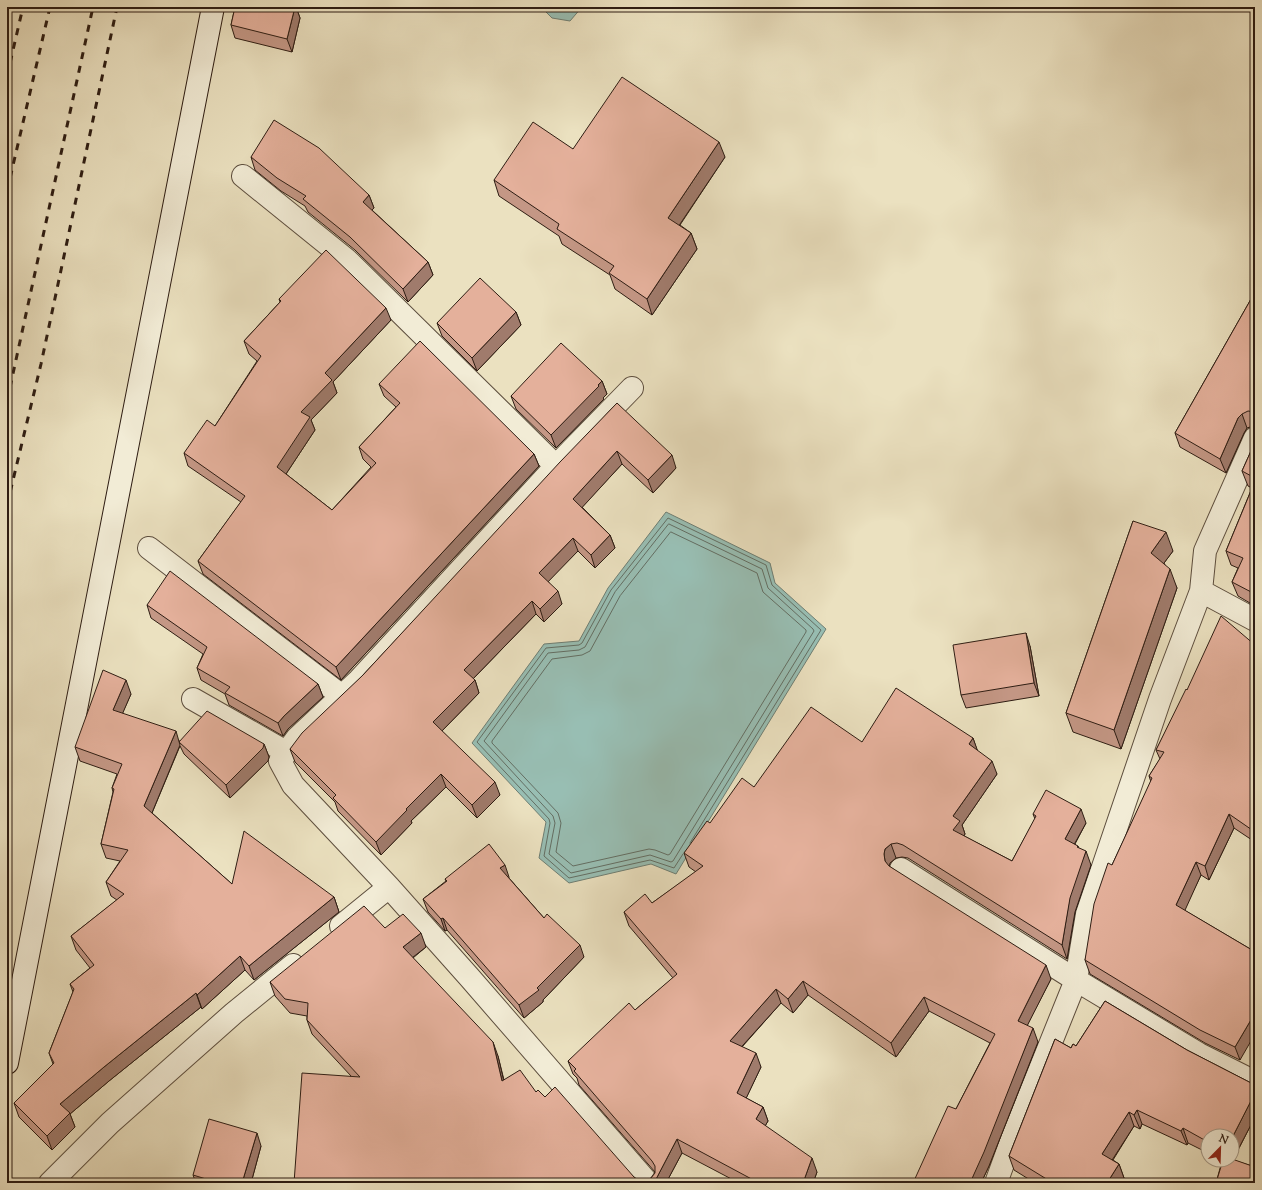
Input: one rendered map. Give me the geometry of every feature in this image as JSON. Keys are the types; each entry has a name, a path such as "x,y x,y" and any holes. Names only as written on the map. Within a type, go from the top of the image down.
{"street":[{"path":"7,1063 213,7"},
{"path":"243,176 347,260 556,466"},
{"path":"632,388 556,466 359,680 297,738 280,761 293,785 389,887 648,1183"},
{"path":"996,1183 1012,1139 1076,980 1087,914 1160,698 1201,591 1205,551 1255,438"},
{"path":"150,548 342,696"},
{"path":"1201,591 1255,620"},
{"path":"193,699 286,752"},
{"path":"901,869 1076,980 1199,1054 1255,1082"},
{"path":"327,938 389,887"},
{"path":"50,1183 110,1123 228,1018 308,952"}],"water":[{"path":"539,7 582,7 570,21 552,18"},
{"path":"666,512 770,563 775,583 826,629 676,874 651,864 569,883 539,858 546,822 472,743 544,644 579,641 608,588"}],"building":[{"path":"235,7 295,7 287,39 231,25"},
{"path":"622,77 719,142 668,218 691,233 647,299 609,273 614,266 557,229 559,224 494,180 533,122 573,149"},
{"path":"274,120 319,148 369,195 363,202 428,262 403,289 350,237 303,199 306,196 277,178 251,157"},
{"path":"326,250 386,308 325,373 332,380 301,412 310,417 277,467 332,510 376,463 359,447 400,403 379,384 420,341 534,454 336,667 198,561 245,496 184,453 207,420 215,426 261,356 244,341 281,301 279,299"},
{"path":"480,278 516,312 472,358 437,323"},
{"path":"1255,292 1255,412 1248,411 1238,418 1220,459 1175,433"},
{"path":"561,343 602,381 598,385 599,386 551,435 511,396"},
{"path":"617,403 672,455 648,480 617,451 573,499 610,535 591,555 573,538 539,573 558,591 540,609 532,601 464,670 475,680 433,722 495,782 472,805 441,774 376,842 333,798 336,795 290,749 302,733 363,675 560,462"},
{"path":"1255,442 1255,478 1242,471"},
{"path":"1255,481 1255,594 1232,582 1243,558 1226,551"},
{"path":"1133,521 1166,532 1151,553 1170,569 1114,730 1066,713"},
{"path":"170,571 318,684 278,723 225,693 230,687 197,668 207,647 147,605"},
{"path":"1221,616 1255,645 1255,832 1229,814 1205,866 1196,862 1176,905 1252,950 1255,945 1255,1013 1235,1047 1200,1030 1085,960 1094,904 1108,863 1112,865 1152,778 1149,776 1164,752 1156,750 1186,689 1187,690"},
{"path":"1026,633 1034,683 961,695 953,645"},
{"path":"103,670 126,680 113,710 176,731 144,806 232,884 244,831 334,897 249,966 240,956 197,995 196,993 104,1067 60,1104 70,1113 47,1136 14,1103 54,1063 49,1053 74,989 70,984 94,965 71,936 124,894 106,882 128,850 101,844 114,789 112,788 122,764 75,747"},
{"path":"896,688 973,738 969,744 992,761 953,816 960,821 953,830 1012,861 1036,816 1033,814 1046,790 1081,809 1065,839 1086,851 1070,898 1062,945 903,845 897,843 891,844 885,849 885,861 889,866 1046,965 1018,1021 1033,1028 984,1152 970,1183 913,1183 948,1106 956,1109 995,1034 924,997 891,1043 803,981 788,999 776,989 730,1041 756,1053 737,1093 763,1107 756,1119 812,1158 803,1183 759,1183 677,1139 654,1183 294,1183 302,1073 360,1077 307,1020 308,1003 285,999 270,982 364,906 385,928 403,914 421,933 403,947 493,1042 502,1081 520,1070 536,1092 538,1090 545,1097 555,1087 634,1177 639,1181 646,1181 651,1178 655,1173 655,1166 652,1161 574,1071 576,1069 568,1061 629,1003 635,1010 677,974 624,912 645,894 652,903 703,866 684,853 707,821 710,823 742,778 754,787 811,707 862,742"},
{"path":"207,711 264,744 263,748 226,785 179,742"},
{"path":"489,844 505,865 500,868 544,918 547,914 580,945 537,988 539,990 519,1005 443,918 441,919 423,899 447,881 445,879"},
{"path":"1105,1001 1187,1050 1255,1085 1255,1093 1237,1128 1200,1128 1200,1138 1183,1128 1181,1131 1137,1110 1134,1115 1129,1112 1102,1154 1119,1164 1107,1183 1053,1183 1009,1156 1055,1039 1071,1048 1073,1044 1076,1046"},
{"path":"209,1119 257,1133 242,1183 219,1183 193,1175"},
{"path":"1240,1162 1255,1167 1255,1183 1216,1183 1221,1168 1240,1168"}],"railway":[{"path":"7,76 23,7"},
{"path":"7,191 50,7"},
{"path":"7,401 93,7"},
{"path":"7,505 41,364 117,7"}]}
